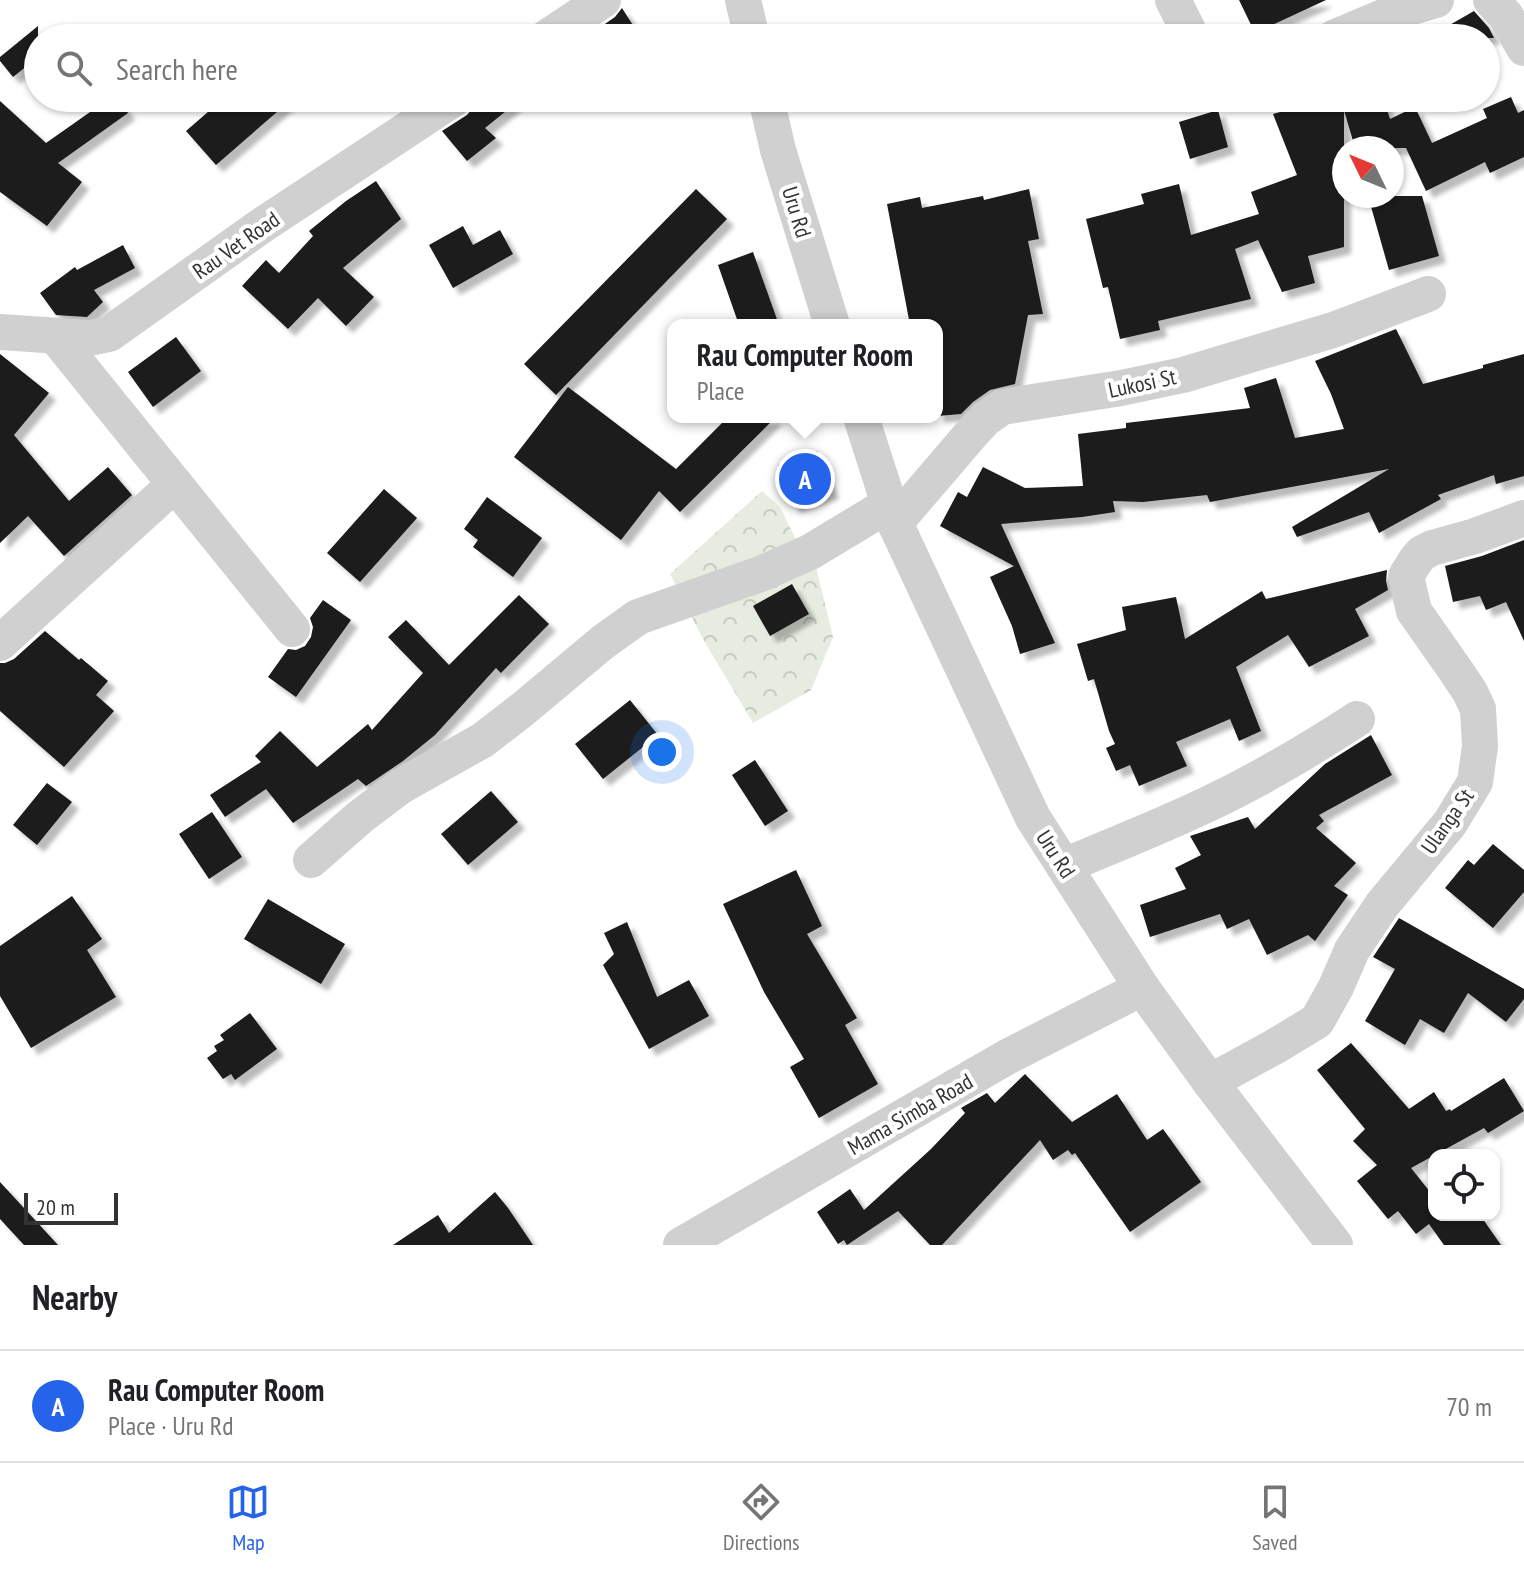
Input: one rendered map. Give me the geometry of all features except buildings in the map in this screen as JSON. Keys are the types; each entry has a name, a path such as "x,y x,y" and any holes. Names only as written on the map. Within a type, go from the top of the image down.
{"street":[{"path":"567,24 603,0"},
{"path":"743,0 749,24"},
{"path":"1173,0 1185,24"},
{"path":"1366,24 1436,0"},
{"path":"1491,0 1506,16 1524,48"},
{"name":"Rau Vet Road","path":"0,332 90,338 109,334 261,226 434,112"},
{"name":"Uru Rd","path":"769,112 830,319"},
{"name":"Lukosi St","path":"311,860 401,786 483,740 638,617 763,573 891,514 985,419 1002,407 1183,375 1333,330 1428,294"},
{"path":"56,337 292,629"},
{"name":"Uru Rd","path":"863,423 891,514 1033,818 1142,988 1335,1245"},
{"path":"0,643 175,484"},
{"name":"Ulanga St","path":"1210,1082 1317,1021 1352,950 1382,905 1450,823 1475,782 1480,746 1478,709 1470,692 1414,611 1406,576 1422,553 1432,548 1487,533 1524,518"},
{"path":"1064,866 1242,787 1305,753 1357,719"},
{"name":"Mama Simba Road","path":"681,1245 1007,1057 1142,988"}],"green space":[{"path":"762,491 780,507 804,556 816,567 833,637 811,690 753,723 703,639 670,574"}],"place":[{"name":"Rau Computer Room","path":"805,479"}]}
